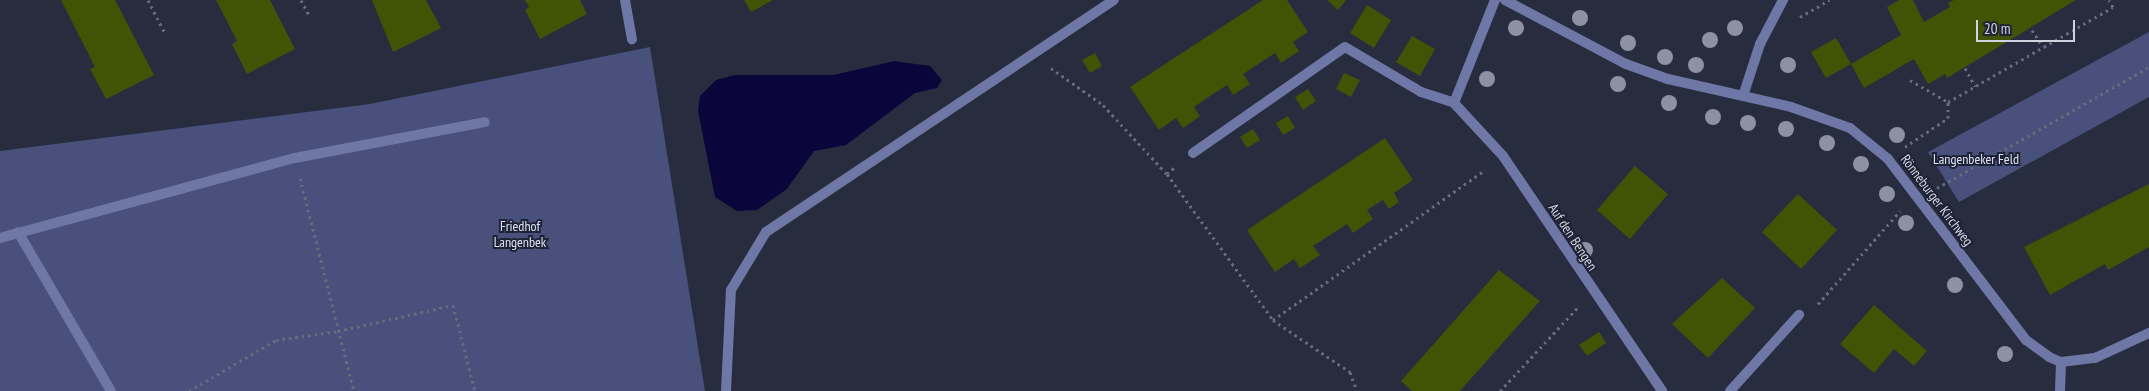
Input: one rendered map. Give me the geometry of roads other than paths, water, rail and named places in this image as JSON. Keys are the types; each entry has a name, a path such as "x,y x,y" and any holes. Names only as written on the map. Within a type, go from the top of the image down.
{"street":[{"path":"624,0 632,39"},
{"path":"726,391 731,290 766,232 1114,0"},
{"path":"1454,103 1495,0"},
{"name":"Rönneburger Kirchweg","path":"1505,0 1626,64 1850,128 1888,159 2026,340 2061,362"},
{"path":"1743,96 1760,44 1783,0"},
{"name":"Auf den Bengen","path":"1193,153 1345,47 1421,92 1454,103 1504,156 1592,291 1662,391"},
{"path":"0,238 295,158 485,122"},
{"path":"18,232 111,391"},
{"path":"1730,391 1799,315"},
{"path":"2060,391 2061,362 2104,355 2149,333"}],"park label":[{"name":"Langenbeker Feld","path":"1976,159"},
{"name":"Friedhof Langenbek","path":"520,234"}]}
